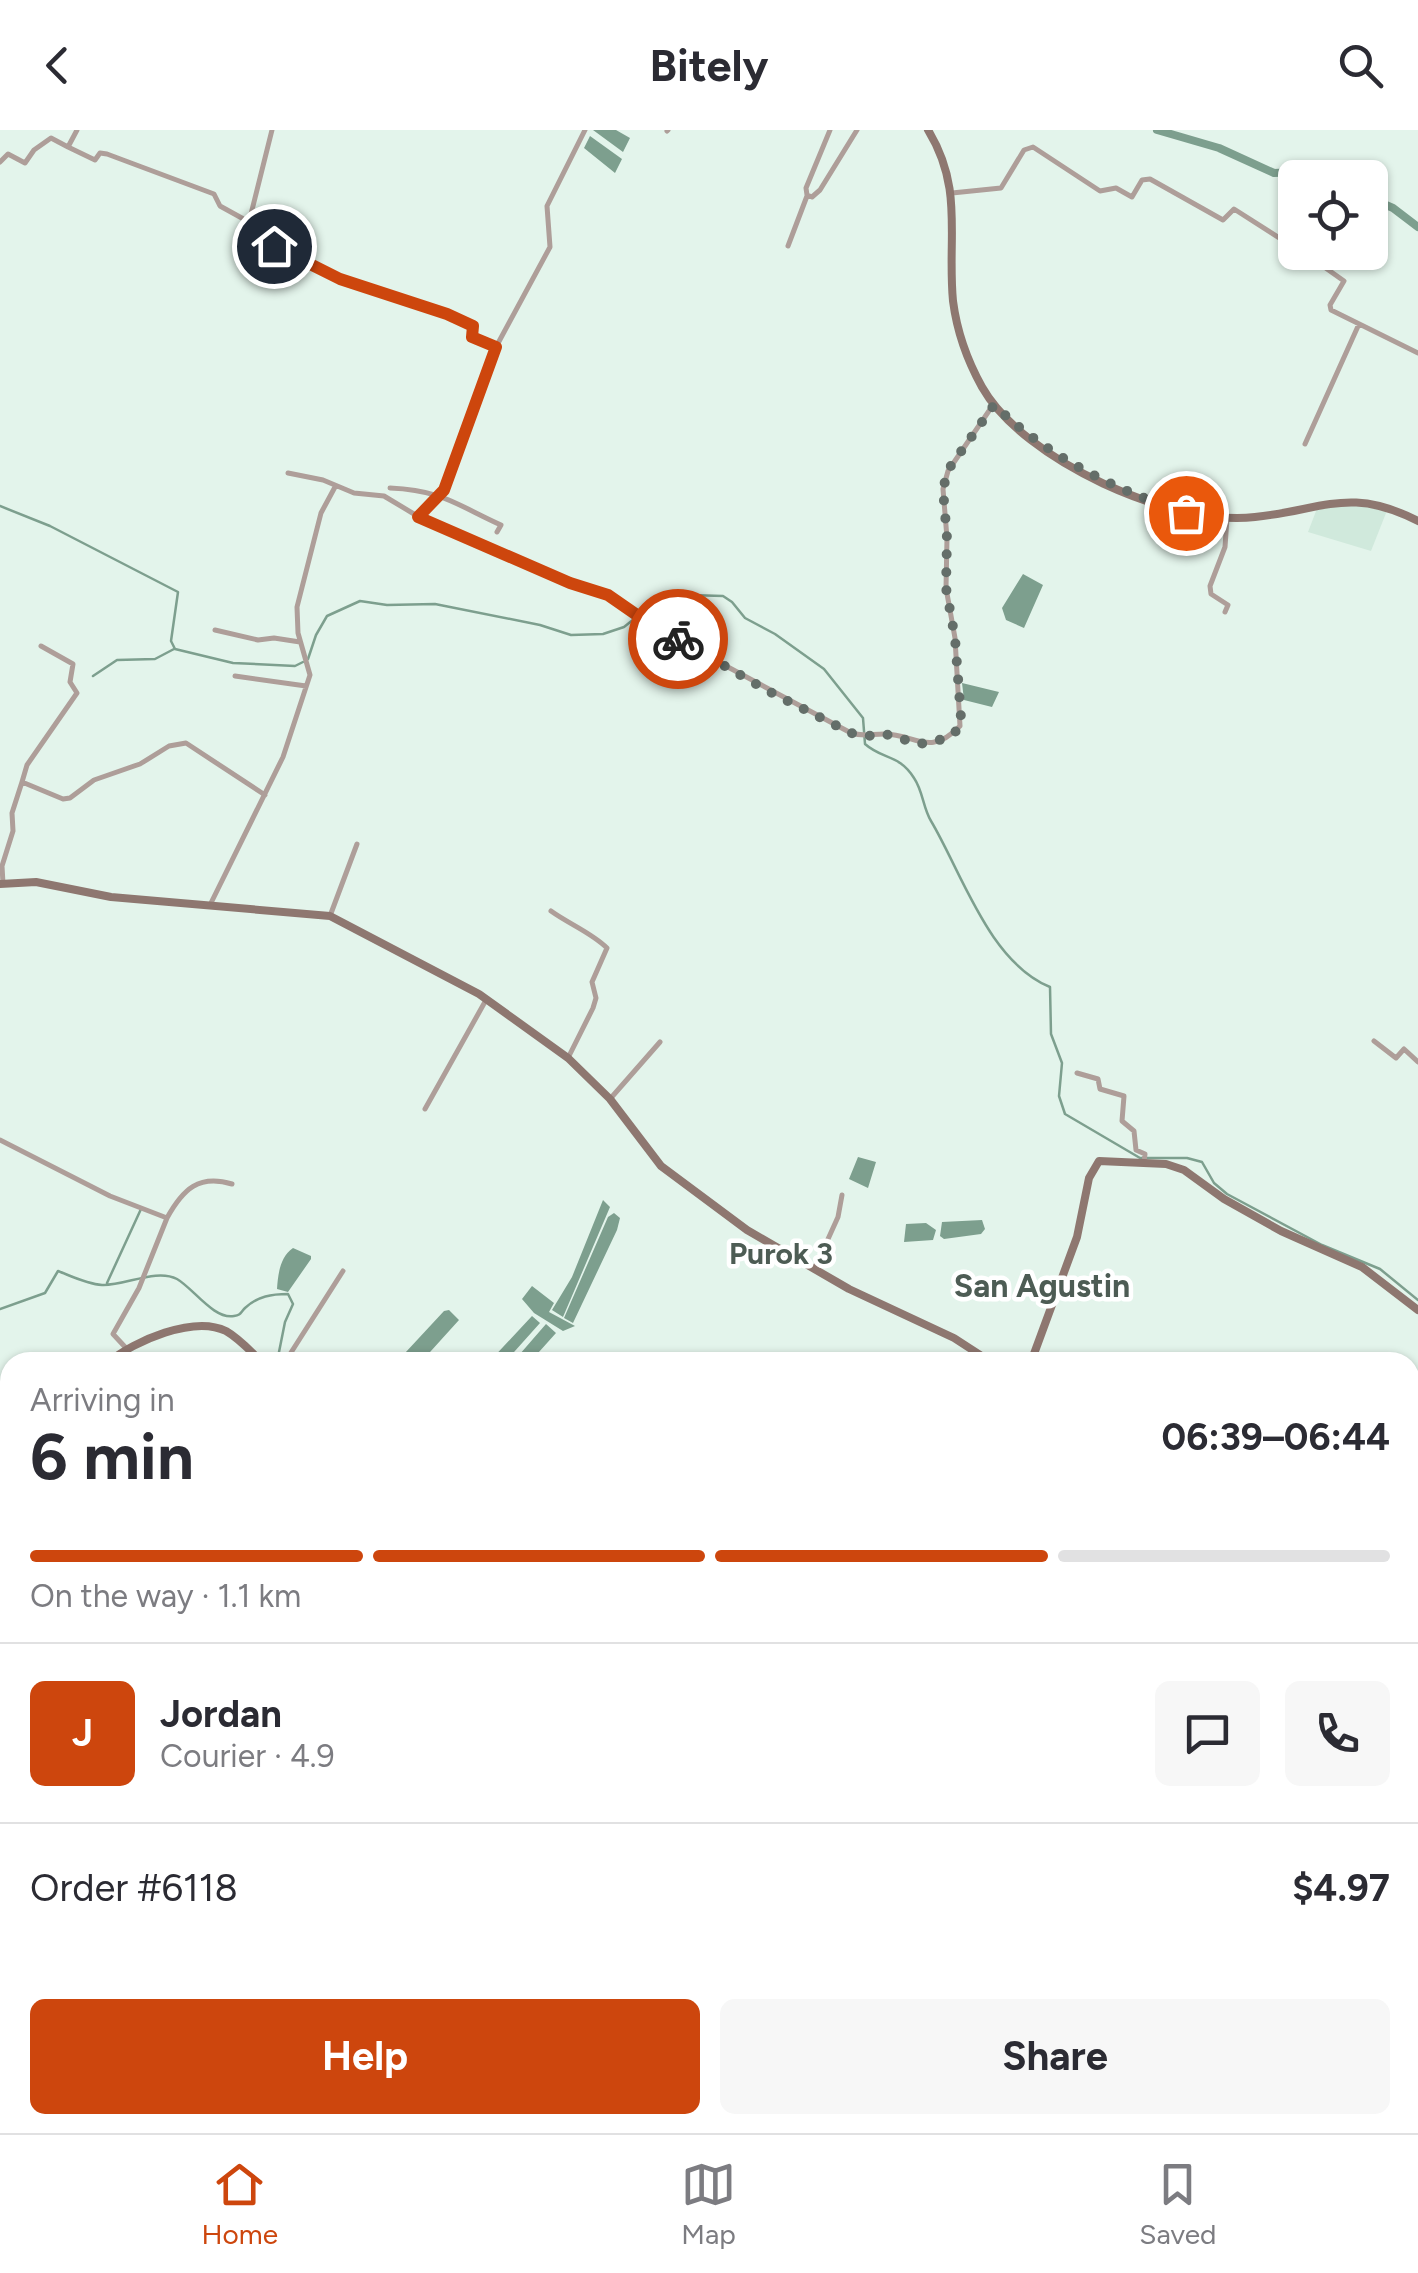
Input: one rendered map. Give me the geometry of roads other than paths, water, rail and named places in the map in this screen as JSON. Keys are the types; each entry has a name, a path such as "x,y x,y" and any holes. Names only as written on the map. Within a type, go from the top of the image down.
{"street":[{"path":"68,147 77,130"},
{"path":"249,222 272,130"},
{"path":"418,517 438,498 496,347 550,248 547,206 585,130"},
{"path":"788,246 830,130"},
{"path":"808,196 816,195 857,130"},
{"path":"928,130 945,166 952,193 956,320 970,362 994,405 1040,446 1108,484 1186,513 1255,517 1318,504 1358,502 1388,506 1418,521"},
{"path":"0,162 8,154 25,163 48,139 95,160 100,154 107,154 168,175 214,194 220,206 249,222 254,232 274,246 322,271 447,314 473,326 472,337 496,347"},
{"path":"952,193 1001,188 1024,150 1034,147 1100,190 1116,188 1132,197 1142,180 1150,179 1222,220 1234,208 1278,237"},
{"path":"1329,270 1344,281 1329,308 1418,353"},
{"path":"1304,444 1359,324"},
{"path":"288,473 384,496 418,517 570,583 608,595 657,629 707,653 768,691 864,736 885,734 920,744 944,739 960,726 955,638 946,588 943,489 948,470 994,405"},
{"path":"209,907 283,757 306,686 310,668 300,642 297,615 321,513 335,487"},
{"path":"390,488 422,490 501,525 498,532"},
{"path":"1225,612 1226,600 1211,594 1210,586 1225,547 1226,518"},
{"path":"215,630 262,640 300,642"},
{"path":"41,646 72,664 70,682 76,693 27,765 14,806 2,884 36,882 111,896 330,916 486,1000 568,1058 610,1099 660,1166 747,1230 814,1270 976,1352"},
{"path":"234,676 306,686"},
{"path":"22,782 70,798 94,780 133,768 169,746 186,743 265,796"},
{"path":"330,916 357,844"},
{"path":"551,911 607,948 592,982 596,998 593,1008 568,1058"},
{"path":"425,1108 486,1000"},
{"path":"1374,1041 1396,1058 1404,1049 1418,1062"},
{"path":"610,1099 660,1042"},
{"path":"1077,1072 1098,1078 1100,1089 1124,1096 1122,1121 1134,1131 1136,1150 1145,1158"},
{"path":"0,1140 110,1196 167,1218"},
{"path":"1035,1352 1077,1237 1084,1194 1096,1164 1145,1158 1184,1170 1224,1199 1281,1230 1362,1266 1418,1310"},
{"path":"126,1348 114,1334 140,1288 176,1200 211,1178 232,1184"},
{"path":"814,1270 838,1217 842,1194"},
{"path":"291,1352 343,1271"},
{"path":"121,1352 173,1331 212,1326 230,1334 251,1352"}],"waterway":[{"path":"1157,130 1219,148 1278,173"},
{"path":"1388,206 1418,227"},
{"path":"0,506 50,526 178,592 171,641 175,649 233,663 295,666 303,662"},
{"path":"651,622 689,595 723,596 745,618 824,669 863,718 865,744 903,765 914,778 928,816 994,937 1029,975 1050,987 1051,1034 1062,1063 1059,1096 1065,1114 1140,1158 1187,1158 1202,1162 1214,1183 1227,1194 1322,1245 1380,1269 1418,1300"},
{"path":"308,659 327,616 360,601 435,604 571,635 603,634 634,619 647,623"},
{"path":"93,676 117,660 155,659 174,649"},
{"path":"107,1283 141,1209"},
{"path":"0,1309 45,1293 58,1271 102,1285 169,1276 226,1316 238,1315 260,1298 288,1294 293,1304 279,1352"}],"district":[{"name":"Purok 3","path":"781,1253"},
{"name":"San Agustin","path":"1042,1286"}]}
